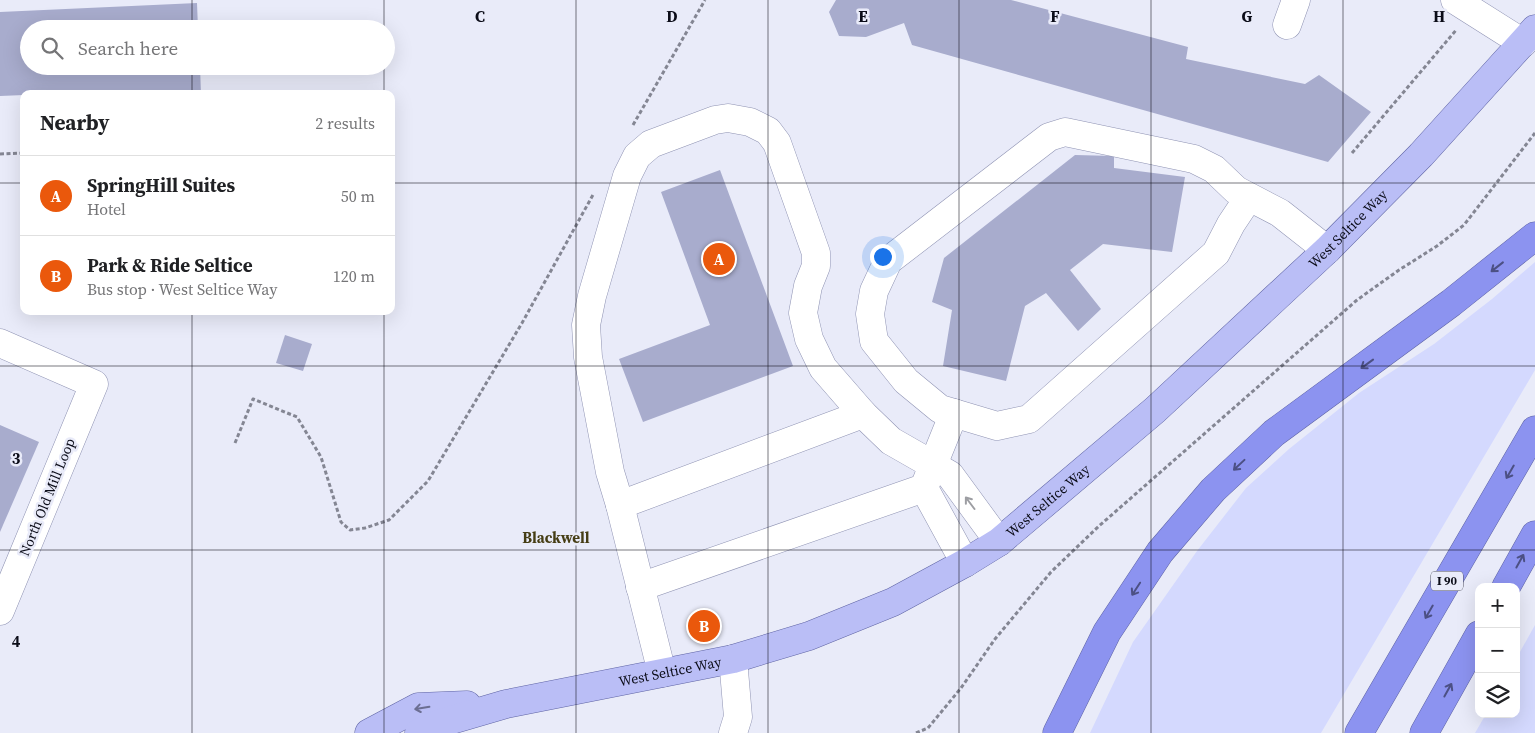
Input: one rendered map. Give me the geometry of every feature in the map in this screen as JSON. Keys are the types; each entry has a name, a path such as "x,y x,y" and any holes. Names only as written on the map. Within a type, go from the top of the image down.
{"highway":[{"path":"1057,733 1107,632 1160,552 1213,490 1274,432 1451,303 1535,236"},
{"name":"I 90","path":"1359,733 1535,430"},
{"path":"1508,583 1535,535"},
{"path":"1424,733 1475,642"}],"main road":[{"name":"West Seltice Way","path":"419,733 438,724 506,704 733,659 809,636 893,602 965,563 999,542 1155,410 1328,250 1421,155 1529,36"},
{"path":"369,733 418,707 506,704"},
{"path":"462,733 506,704"}],"lane":[{"path":"1463,6 1529,36"},
{"path":"662,673 610,472 588,357 586,325 592,296 627,176 637,156 650,144 714,120 728,118 750,122 768,131 777,143 816,252 816,266 808,286 803,314 809,339 823,368 863,414 929,476 965,563"},
{"path":"1249,197 1230,224 1216,253 1029,419 997,426 940,409 906,382 874,341 870,314 874,291 888,262 1049,137 1065,132 1194,159 1214,169 1236,190 1280,213 1328,250"},
{"name":"North Old Mill Loop","path":"0,343 94,384 0,611"},
{"path":"929,476 954,413"},
{"path":"620,505 863,414"},
{"path":"640,587 929,476 950,475 999,542"},
{"path":"733,659 738,717 733,733"}],"path":[{"path":"632,126 705,0"},
{"path":"1352,153 1389,109 1463,6"},
{"path":"916,733 928,728 956,695 995,639 1051,572 1100,526 1358,300 1399,270 1437,246 1464,225 1535,133"},
{"path":"0,154 20,153"},
{"path":"235,443 253,399 297,417 320,457 342,522 350,530 365,528 388,520 428,481 522,323 598,185"}],"shaded area":[{"path":"1535,262 1535,370 1321,733 1090,733 1133,642 1197,551 1246,488 1289,449 1359,393 1434,344 1492,299"},
{"path":"1535,625 1535,733 1475,733 1484,718 1520,718 1520,652"}],"building":[{"path":"836,0 1011,0 1188,47 1186,59 1305,84 1319,75 1371,112 1328,162 912,45 904,23 866,37 839,36 829,12"},
{"path":"197,3 198,20 20,20 20,75 200,75 201,90 20,90 20,95 0,96 0,12"},
{"path":"1075,155 1114,156 1114,168 1185,177 1172,252 1103,244 1070,270 1101,309 1078,331 1046,293 1025,306 1006,381 943,366 952,310 932,302 944,258"},
{"path":"720,170 793,366 643,422 619,359 710,325 661,192"},
{"path":"285,335 312,344 303,371 276,363"},
{"path":"0,425 39,442 0,532"}],"place":[{"name":"SpringHill Suites","path":"719,259"},
{"name":"Park & Ride Seltice","path":"704,626"}],"district":[{"name":"Blackwell","path":"556,538"}]}
